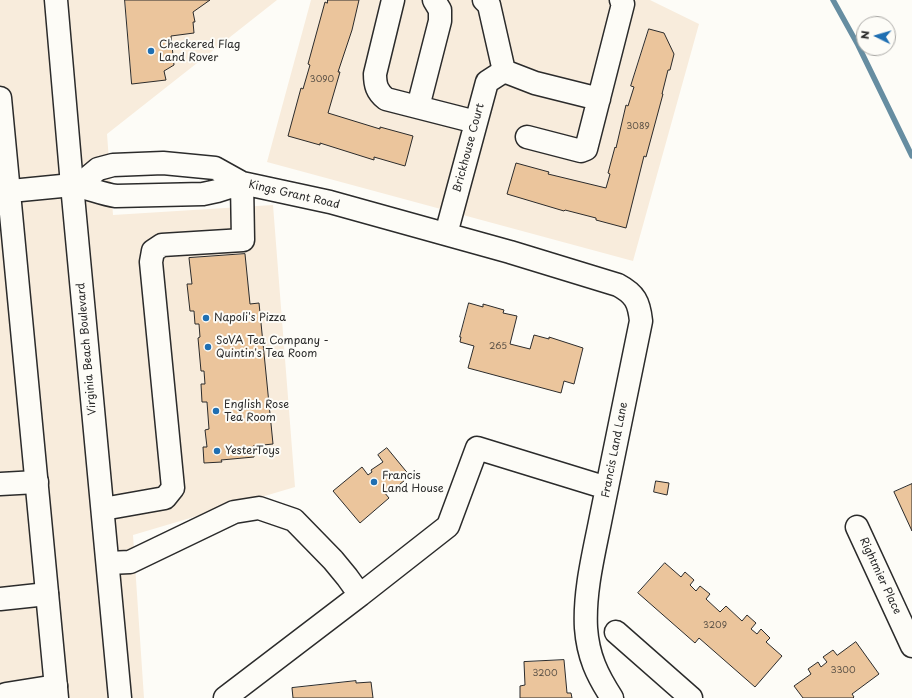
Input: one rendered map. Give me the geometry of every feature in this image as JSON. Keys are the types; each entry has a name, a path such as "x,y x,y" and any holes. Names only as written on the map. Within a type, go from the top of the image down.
{"street":[{"name":"Virginia Beach Boulevard","path":"56,0 120,698"},
{"path":"393,0 375,74 375,85 380,94 386,99 476,122"},
{"path":"418,107 440,21 440,10 434,0"},
{"path":"484,0 489,5 504,72 535,83 599,99"},
{"path":"527,137 581,151 586,149 623,4 621,0"},
{"name":"Brickhouse Court","path":"446,234 487,82 504,72"},
{"path":"0,98 5,191 18,284 56,692 6,694 0,697"},
{"name":"Kings Grant Road","path":"5,191 72,185 86,179 98,170 107,166 163,163 215,168 242,183 330,202 542,262"},
{"path":"72,185 87,188 106,195 116,196 203,194 242,183 243,240 162,245 153,251 151,262 173,488 165,498 103,509"},
{"path":"0,258 18,284"},
{"name":"Francis Land Lane","path":"542,262 618,285 628,290 635,298 640,309 642,321 588,587 586,628 590,656 600,680 612,698"},
{"path":"225,698 448,526 477,448 607,488"},
{"path":"0,484 37,482"},
{"path":"108,563 130,562 234,512 259,508 294,520 348,577 360,595"},
{"name":"Rightmier Place","path":"857,527 912,646"},
{"path":"0,599 47,594"},
{"path":"616,632 691,698"}],"shaded area":[{"path":"0,0 277,0 107,134 113,215 273,205 295,487 133,535 144,698 0,698"},
{"path":"311,0 650,0 699,24 633,261 267,162"}],"building":[{"name":"Checkered Flag Land Rover","path":"125,0 210,0 193,12 195,22 193,22 194,33 171,36 174,65 164,71 166,80 132,84"},
{"path":"328,0 359,0 352,30 338,72 340,72 328,113 380,129 380,127 413,136 405,166 374,157 374,160 320,143 320,145 288,136 301,88 303,89 310,65 308,64 325,2 327,3"},
{"path":"649,29 664,33 674,54 670,70 668,70 646,157 644,156 626,228 596,220 596,218 564,211 507,194 516,163 549,172 548,174 606,188 610,174 608,173 615,147 616,148 626,105 628,106 634,87 631,86"},
{"path":"245,254 250,304 259,303 273,444 253,446 254,457 204,463 203,447 207,447 205,430 209,429 207,402 202,402 201,384 205,384 204,371 201,371 198,338 200,337 199,324 195,324 194,311 190,311 187,284 192,284 189,258"},
{"path":"469,303 483,307 483,304 504,310 503,313 517,316 510,344 530,349 534,335 549,339 549,337 583,348 574,384 564,381 561,393 468,368 474,346 460,342 460,337"},
{"name":"Francis Land House","path":"387,448 410,476 394,489 392,487 384,492 389,498 360,523 333,491 362,467 368,475 372,472 371,470 383,462 378,455"},
{"path":"656,481 669,483 667,495 654,492"},
{"path":"912,484 912,531 894,492"},
{"path":"665,563 681,577 685,572 694,580 690,585 696,591 700,586 710,594 706,599 720,612 726,606 742,621 747,615 756,623 751,629 757,634 761,629 770,638 766,642 782,656 755,687 699,638 695,643 638,593"},
{"path":"856,642 879,674 852,694 854,697 853,698 803,698 794,686 811,674 808,669 818,662 821,667 827,662 823,657 833,650 837,655"},
{"path":"564,660 567,693 571,693 572,698 520,698 520,686 525,685 524,662"},
{"path":"356,681 356,683 371,682 373,698 293,698 292,688"}],"waterway":[{"path":"833,0 858,45 912,156"}],"place":[{"name":"Checkered Flag Land Rover","path":"151,51"},
{"name":"Napoli's Pizza","path":"206,318"},
{"name":"SoVA Tea Company - Quintin's Tea Room","path":"208,347"},
{"name":"English Rose Tea Room","path":"216,411"},
{"name":"YesterToys","path":"217,451"},
{"name":"Francis Land House","path":"374,482"}]}
